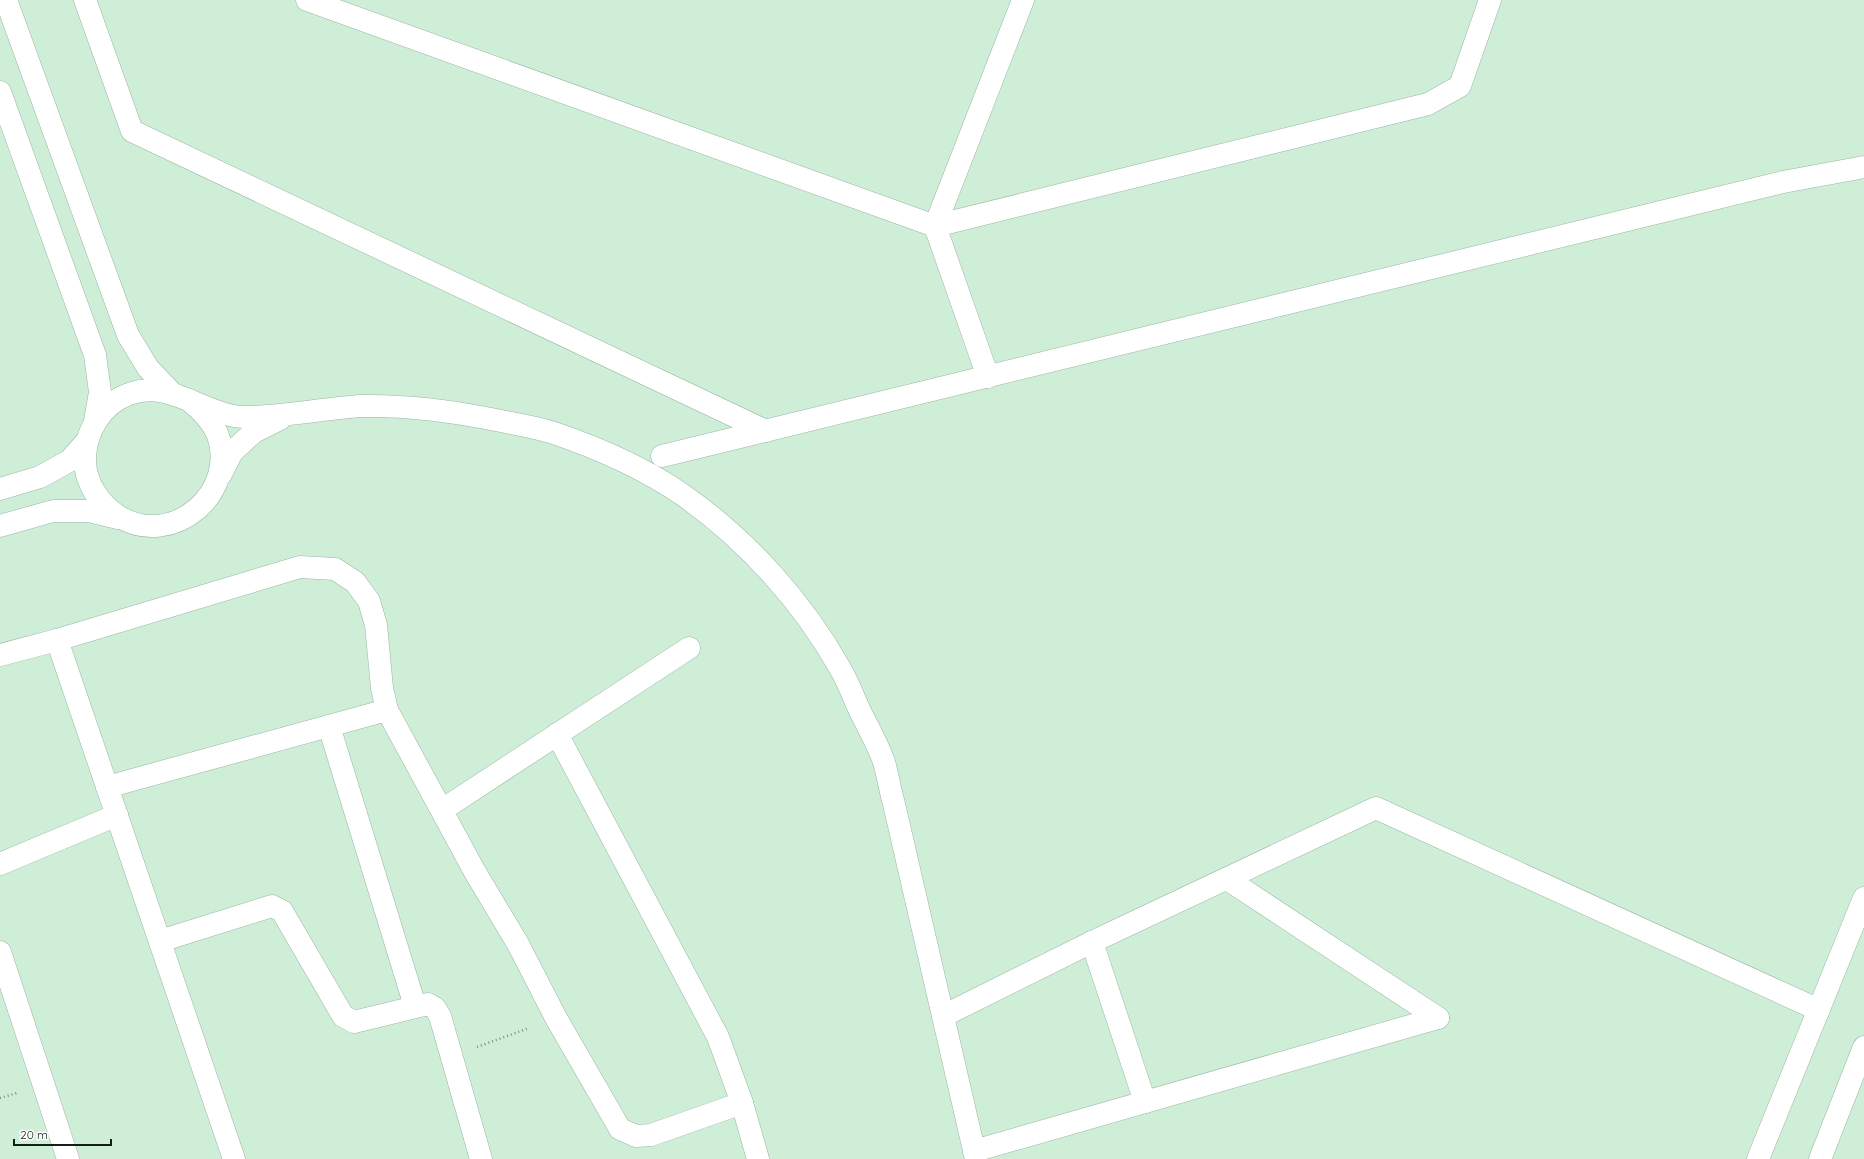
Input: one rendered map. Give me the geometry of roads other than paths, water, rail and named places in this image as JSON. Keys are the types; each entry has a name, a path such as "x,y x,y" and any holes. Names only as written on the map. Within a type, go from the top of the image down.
{"street":[{"path":"6,0 128,335 148,368 171,392"},
{"path":"85,0 132,131 766,431"},
{"path":"307,0 936,226 1428,104 1460,86 1490,0"},
{"path":"988,376 936,226 1023,0"},
{"path":"0,92 95,354 100,392 95,421 87,441 85,463 90,483 102,504 121,518"},
{"path":"662,456 1783,182 1864,166"},
{"path":"95,421 110,405 128,394 149,390 171,392 222,414 240,417 288,415 361,406 424,408 492,419 551,432 624,461 682,495 743,543 798,605 836,663 884,760 975,1155 1145,1102 1438,1018 1227,879"},
{"path":"190,401 206,415 217,434 221,457 218,481"},
{"path":"0,526 53,510 89,511 121,518 143,525 167,525 188,517 206,501 218,481 232,452 254,432 288,415"},
{"path":"0,489 40,477 69,461 87,441"},
{"path":"0,654 58,640 300,567 335,569 355,582 369,601 376,625 382,688 387,710 475,872 518,944 556,1018 620,1129 636,1136 651,1135 742,1103"},
{"path":"58,640 234,1159"},
{"path":"442,810 689,648"},
{"path":"107,786 387,710"},
{"path":"329,726 415,1006"},
{"path":"557,734 718,1037 742,1103 758,1159"},
{"path":"943,1016 1092,942 1376,808 1819,1010"},
{"path":"0,864 117,815"},
{"path":"1758,1159 1864,898"},
{"path":"160,942 272,906 282,911 343,1016 354,1022 415,1006 428,1004 435,1008 440,1016 450,1057 481,1159"},
{"path":"1092,942 1145,1102"},
{"path":"0,952 68,1159"},
{"path":"1820,1159 1864,1047"}]}
